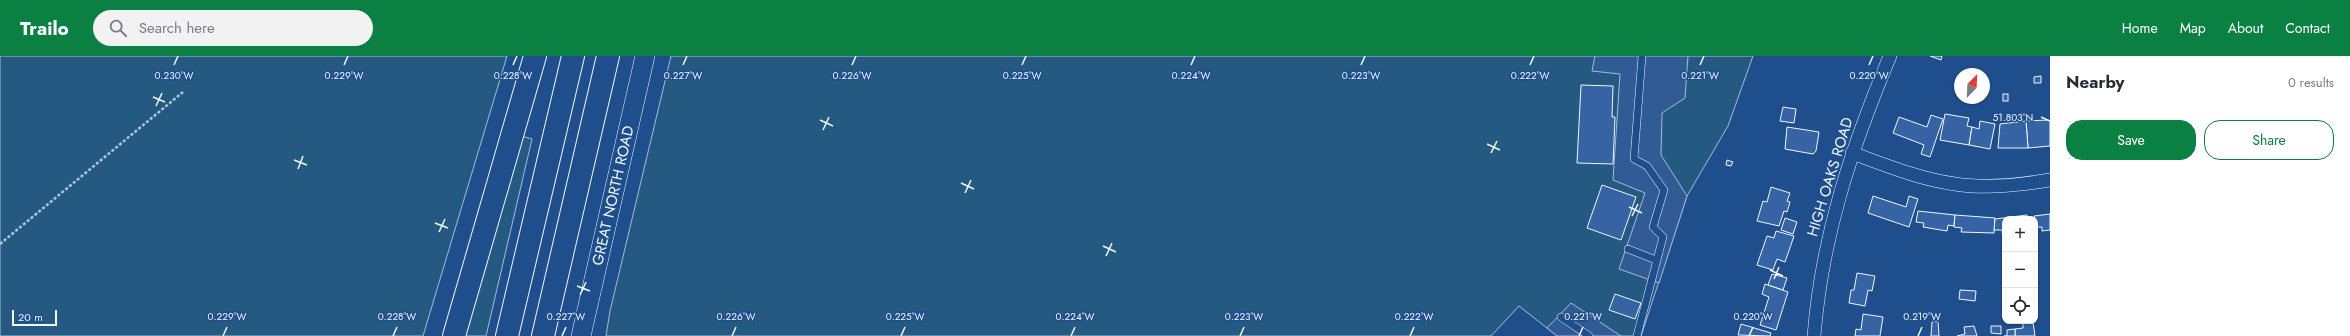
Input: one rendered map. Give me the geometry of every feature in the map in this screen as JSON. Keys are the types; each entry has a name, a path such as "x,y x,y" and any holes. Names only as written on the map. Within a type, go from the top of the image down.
{"highway":[{"path":"454,336 535,56"},
{"path":"507,336 573,56"},
{"path":"542,336 608,56"}],"main road":[{"name":"GREAT NORTH ROAD","path":"581,336 646,56"}],"street":[{"name":"HIGH OAKS ROAD","path":"1814,336 1824,253 1838,197 1852,153 1890,56"},
{"path":"1852,153 1907,173 1956,184 1977,186 2050,180"}],"lane":[{"path":"1637,336 1663,237 1653,227 1664,190 1647,166 1634,159 1642,56"},
{"path":"1628,249 1656,260"},
{"path":"1561,317 1590,336"}],"path":[{"path":"0,244 183,92"}],"shaded area":[{"path":"0,56 507,56 423,336 0,336"},
{"path":"671,56 1753,56 1728,126 1687,196 1641,336 1557,336 1519,306 1491,336 606,336 610,311"},
{"path":"1595,56 1688,56 1685,98 1662,113 1661,155 1687,196 1659,283 1619,269 1645,193 1613,180 1620,74 1592,71"},
{"path":"521,136 532,139 486,336 464,336"},
{"path":"1571,303 1621,336 1557,336 1547,328"}],"building":[{"path":"1930,56 1942,56 1941,60"},
{"path":"2041,76 2041,83 2034,83 2034,77"},
{"path":"1581,85 1613,86 1612,117 1615,117 1613,164 1577,163"},
{"path":"2003,94 2008,94 2008,101 2003,101"},
{"path":"1783,107 1796,109 1794,123 1780,121"},
{"path":"1945,114 1969,118 1967,126 1972,127 1969,145 1940,140"},
{"path":"1931,115 1943,119 1930,157 1921,154 1924,145 1893,133 1899,117 1927,127"},
{"path":"1980,121 1995,124 1990,149 1969,145 1972,127 1979,129"},
{"path":"2026,121 2050,121 2050,146 2028,148"},
{"path":"2026,121 2028,148 1998,148 2000,124"},
{"path":"1787,127 1819,132 1816,151 1813,154 1785,149"},
{"path":"1727,160 1733,162 1731,166 1726,165"},
{"path":"1602,185 1636,197 1621,240 1587,228"},
{"path":"1771,187 1790,193 1787,201 1790,202 1787,212 1784,211 1779,226 1757,221 1763,201 1767,202"},
{"path":"1873,196 1906,207 1909,196 1918,199 1909,227 1868,213"},
{"path":"1918,211 1955,215 1954,226 1948,225 1947,231 1923,227 1924,223 1916,222"},
{"path":"2050,214 2050,230 2042,231 2042,227 2038,227 2038,216 2034,216"},
{"path":"1955,215 1995,218 1994,233 1961,232 1962,228 1954,227"},
{"path":"1785,218 1797,222 1793,234 1781,230"},
{"path":"2002,218 2002,230 1994,230 1995,219"},
{"path":"1776,231 1794,236 1785,262 1777,259 1773,270 1757,265 1767,236 1774,238"},
{"path":"1857,273 1875,276 1872,291 1868,290 1865,306 1849,303 1851,290 1854,290"},
{"path":"1772,274 1787,278 1783,290 1768,285"},
{"path":"1765,284 1788,292 1776,330 1760,325 1769,297 1762,294"},
{"path":"1960,290 1976,291 1975,301 1959,299"},
{"path":"1615,294 1641,303 1635,319 1609,310"},
{"path":"1863,314 1883,317 1880,336 1855,336 1856,329 1861,330"},
{"path":"1938,321 1939,336 1931,336 1932,322"},
{"path":"1741,324 1771,333 1770,336 1738,335"},
{"path":"2023,324 2033,324 2035,336 2015,336 2015,329 2023,328"},
{"path":"1974,326 1977,336 1957,336 1965,334 1964,327"},
{"path":"1991,326 2001,326 2001,334 1991,333"},
{"path":"2015,329 2015,336 2007,336 2007,330"}]}
